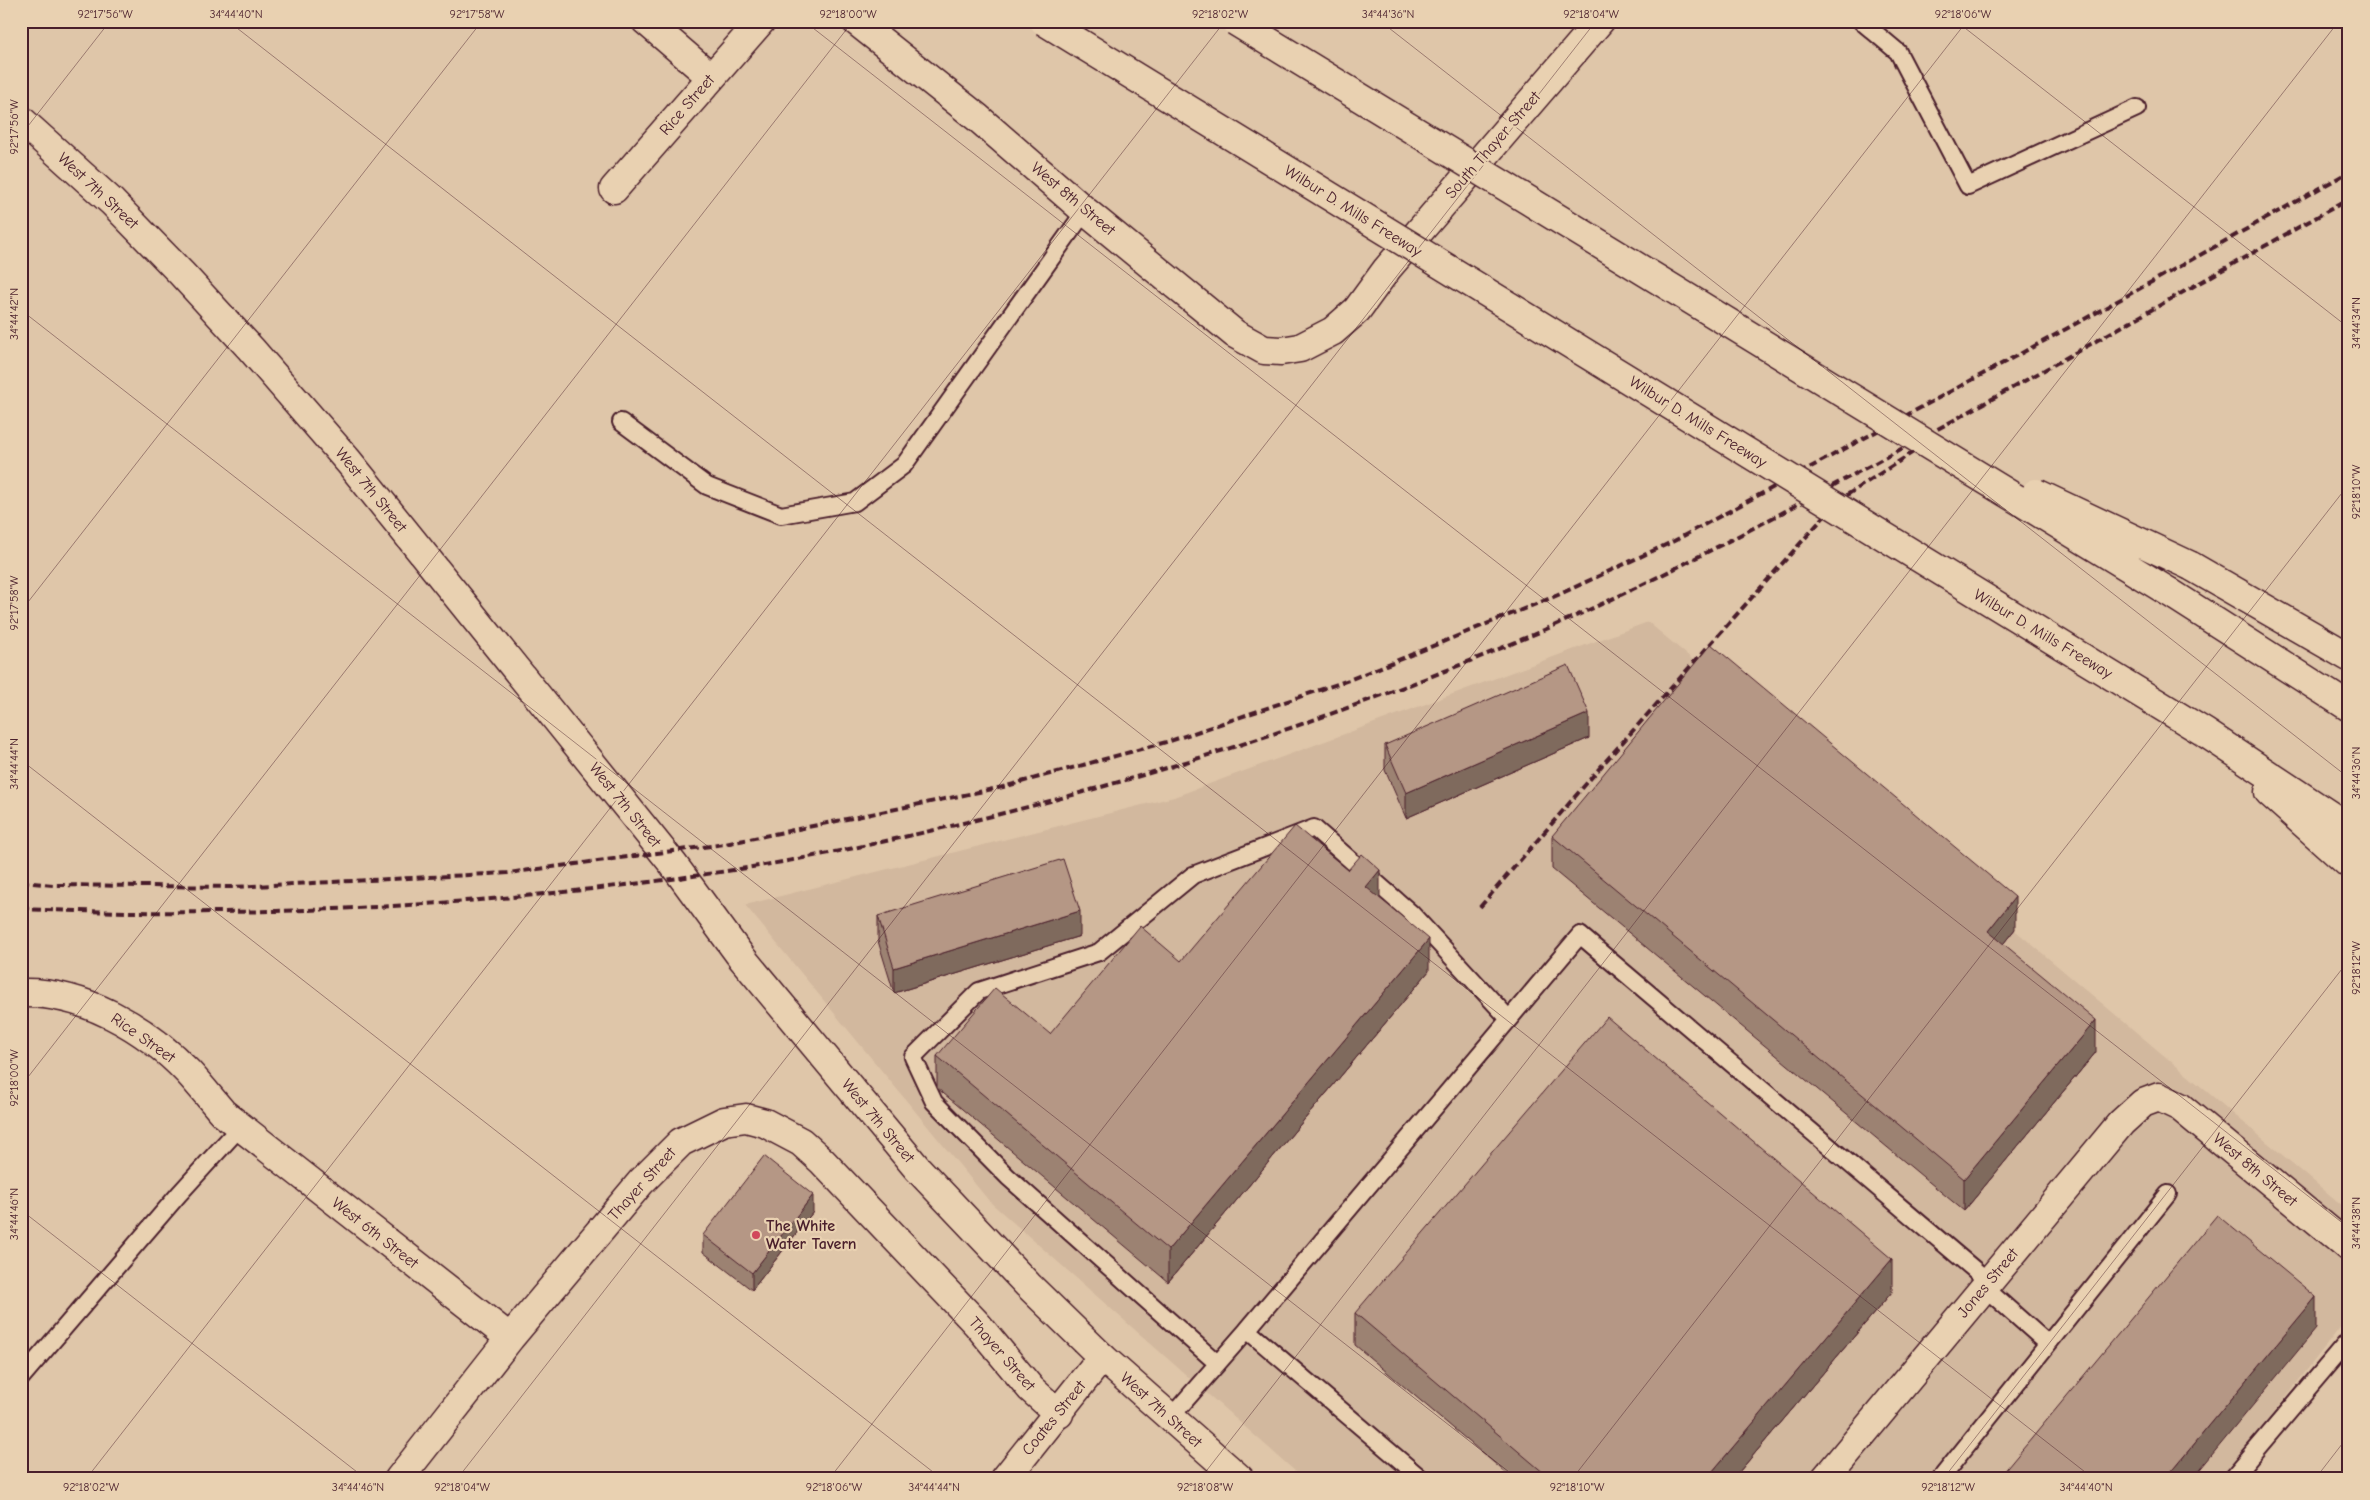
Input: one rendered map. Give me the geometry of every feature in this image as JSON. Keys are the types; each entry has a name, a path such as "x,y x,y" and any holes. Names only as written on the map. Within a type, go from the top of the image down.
{"main road":[{"path":"646,21 711,77"},
{"name":"Rice Street","path":"614,190 761,21"},
{"name":"West 8th Street","path":"856,21 978,118 1085,211 1235,334 1264,350 1281,351 1300,348"},
{"name":"Wilbur D. Mills Freeway","path":"1044,21 2204,732 2349,828"},
{"path":"1235,21 2169,592 2349,707"},
{"name":"South Thayer Street","path":"1300,348 1333,331 1357,310 1387,269 1600,21"},
{"name":"West 7th Street","path":"21,120 112,202 251,349 349,462 673,864 742,958 918,1168 1028,1284 1102,1357 1240,1479"},
{"path":"1904,430 2191,566 2349,657"},
{"path":"2204,732 2349,864"},
{"name":"Rice Street","path":"21,993 40,992 77,1000 112,1015 153,1042 186,1070 223,1113 240,1127"},
{"name":"West 8th Street","path":"2159,1097 2180,1107 2349,1247"},
{"name":"Jones Street","path":"1825,1479 2121,1123 2143,1103 2159,1097"},
{"name":"Thayer Street","path":"399,1479 510,1338 641,1182 681,1142 724,1121 746,1118 765,1123 801,1142 822,1160 977,1324 1031,1389 1059,1414"},
{"name":"West 6th Street","path":"240,1127 510,1338"},
{"name":"Coates Street","path":"1005,1479 1059,1414 1102,1357"}],"lane":[{"path":"1861,21 1898,52 1968,186 2137,108"},
{"path":"621,422 707,486 781,515 854,502 904,465 1085,211"},
{"path":"1217,1363 1001,1171 934,1102 913,1057 979,991 1099,952 1192,875 1314,828 1411,913 1509,1019"},
{"path":"1170,1418 1247,1330 1580,935 1987,1285 2048,1344"},
{"path":"21,1378 179,1194 240,1127"},
{"path":"1940,1479 2168,1194"},
{"path":"1247,1330 1422,1479"},
{"path":"2231,1479 2349,1340"}],"shaded area":[{"path":"1648,622 2349,1211 2349,1316 2222,1479 1304,1479 990,1202 745,905 1174,797"}],"building":[{"path":"1711,644 2015,897 1988,931 2096,1020 1964,1179 1552,836"},
{"path":"1568,665 1589,713 1406,793 1385,745"},
{"path":"1295,826 1348,870 1362,854 1380,870 1366,887 1429,939 1168,1250 937,1056 995,988 1050,1034 1140,926 1181,961"},
{"path":"1063,859 1080,911 894,968 878,916"},
{"path":"1607,1017 1892,1259 1706,1479 1551,1479 1355,1313"},
{"name":"The White Water Tavern","path":"764,1156 813,1195 752,1273 703,1235"},
{"path":"2217,1215 2316,1297 2165,1479 1998,1479"}],"railway":[{"path":"21,882 54,885 234,887 508,873 725,844 1003,787 1170,741 1349,680 1558,595 1674,541 2103,309 2349,172"},
{"path":"21,909 201,912 382,907 472,901 651,882 740,869 875,844 1008,812 1219,752 1425,679 1493,652 1634,589 1742,534 1912,443 2349,199"},
{"path":"1480,907 1604,763 1839,500 1932,440"}],"place":[{"name":"The White Water Tavern","path":"756,1235"}]}
